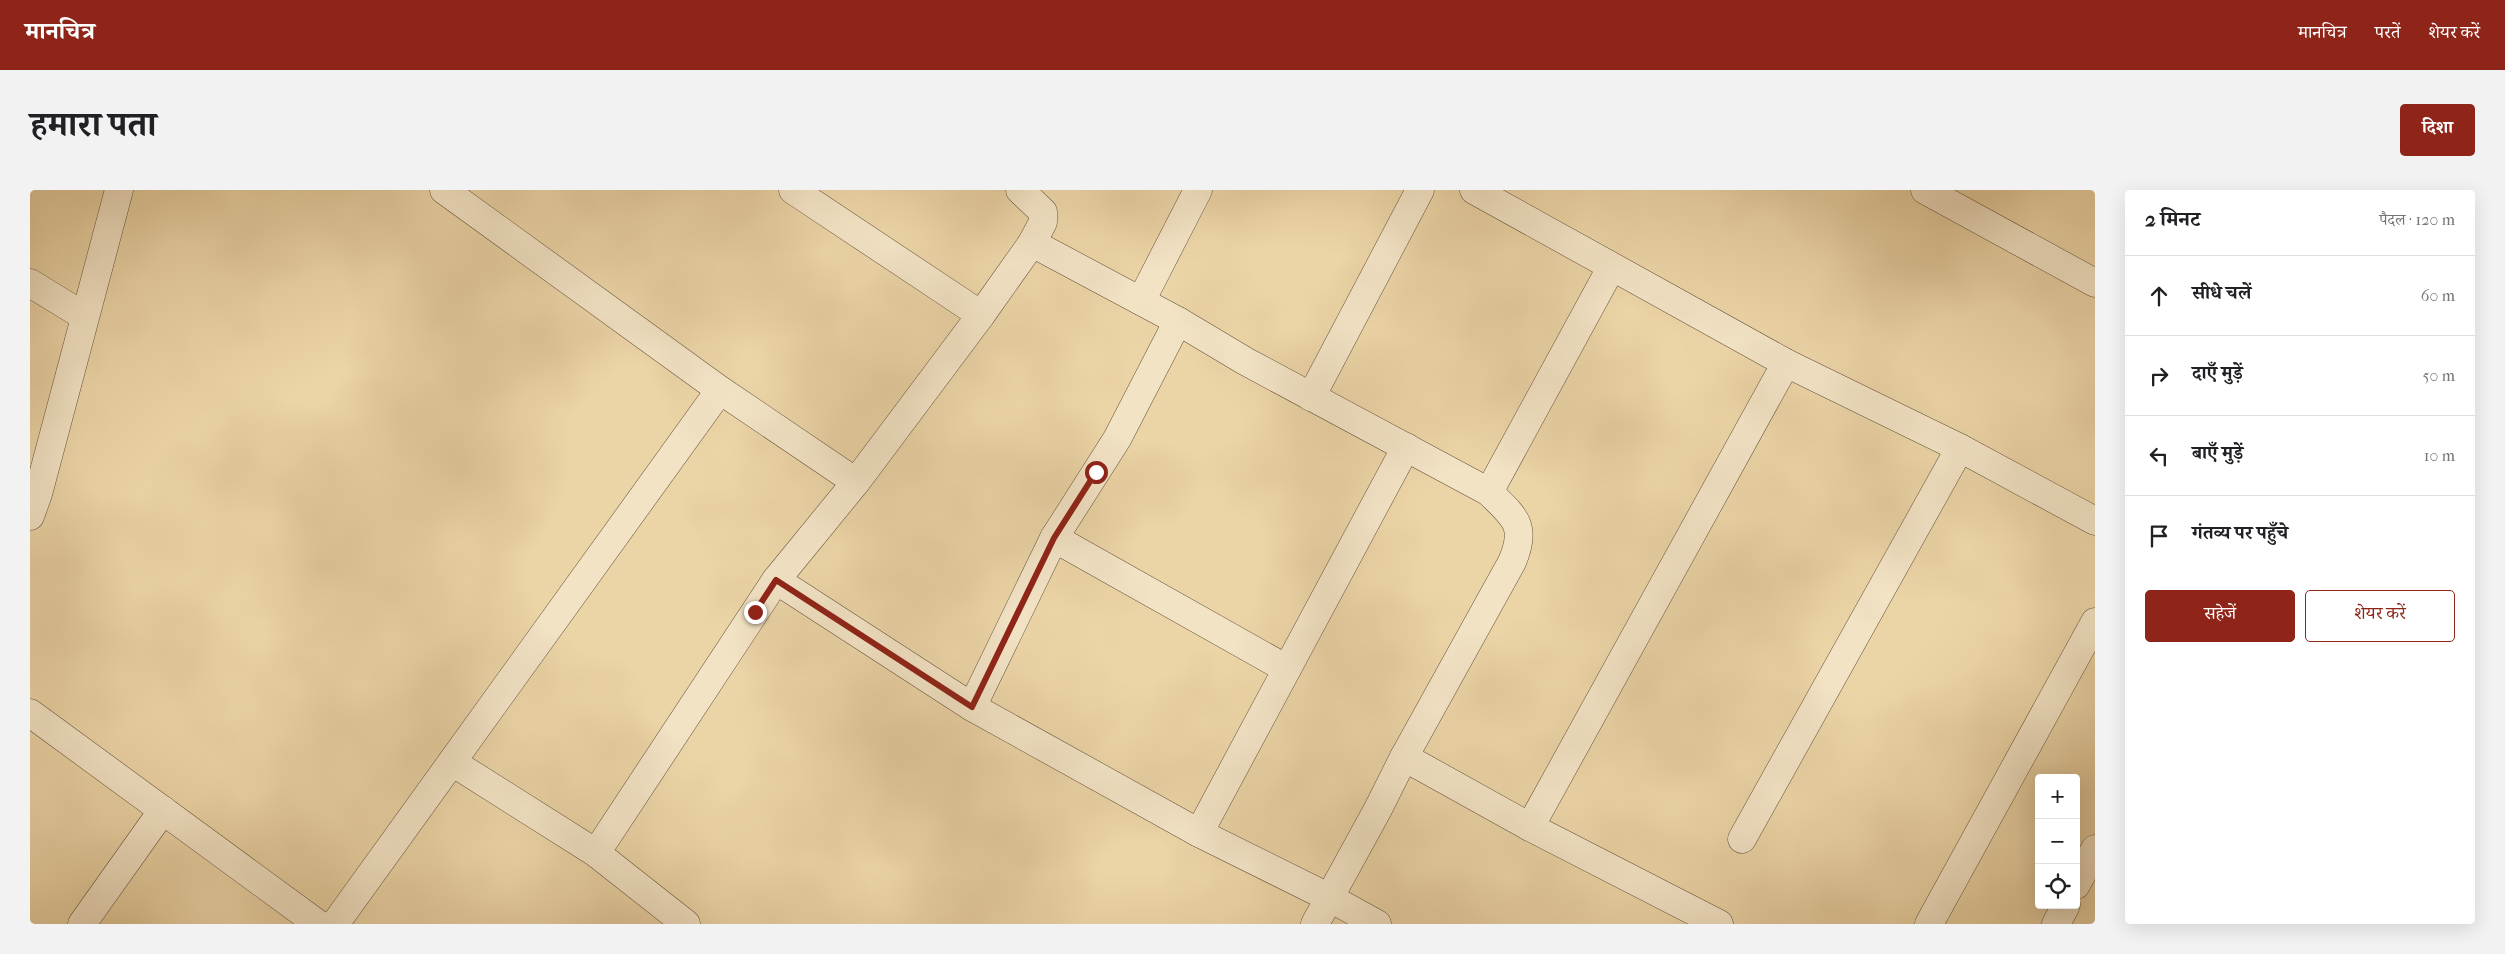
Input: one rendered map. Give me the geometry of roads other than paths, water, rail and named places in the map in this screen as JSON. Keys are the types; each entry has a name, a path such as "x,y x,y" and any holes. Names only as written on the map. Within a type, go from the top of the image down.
{"street":[{"path":"30,516 38,494 119,190"},
{"path":"444,190 720,390 856,482"},
{"path":"793,190 982,315"},
{"path":"596,854 776,580 856,482 982,315 1032,243 1043,222 1043,212 1020,190"},
{"path":"1141,301 1198,190"},
{"path":"1311,397 1420,190"},
{"path":"1474,190 1786,363 1960,448 2095,521"},
{"path":"1925,190 2095,283"},
{"path":"1032,243 1178,320 1245,361 1489,492 1516,519 1520,544 1512,562 1404,757 1378,809 1315,924"},
{"path":"1489,492 1612,268"},
{"path":"30,283 84,316"},
{"path":"972,707 1054,538 1117,439 1178,320"},
{"path":"1530,827 1786,363"},
{"path":"335,924 720,390"},
{"path":"1200,833 1286,669 1406,448"},
{"path":"1742,839 1960,448"},
{"path":"1054,538 1286,669"},
{"path":"776,580 972,707 1200,833 1330,898 1377,924"},
{"path":"1928,924 2095,622"},
{"path":"30,713 318,924"},
{"path":"1404,757 1530,827 1720,924"},
{"path":"452,762 596,854 686,924"},
{"path":"82,924 163,810"},
{"path":"2080,878 2095,849"},
{"path":"2056,924 2064,909"}]}
